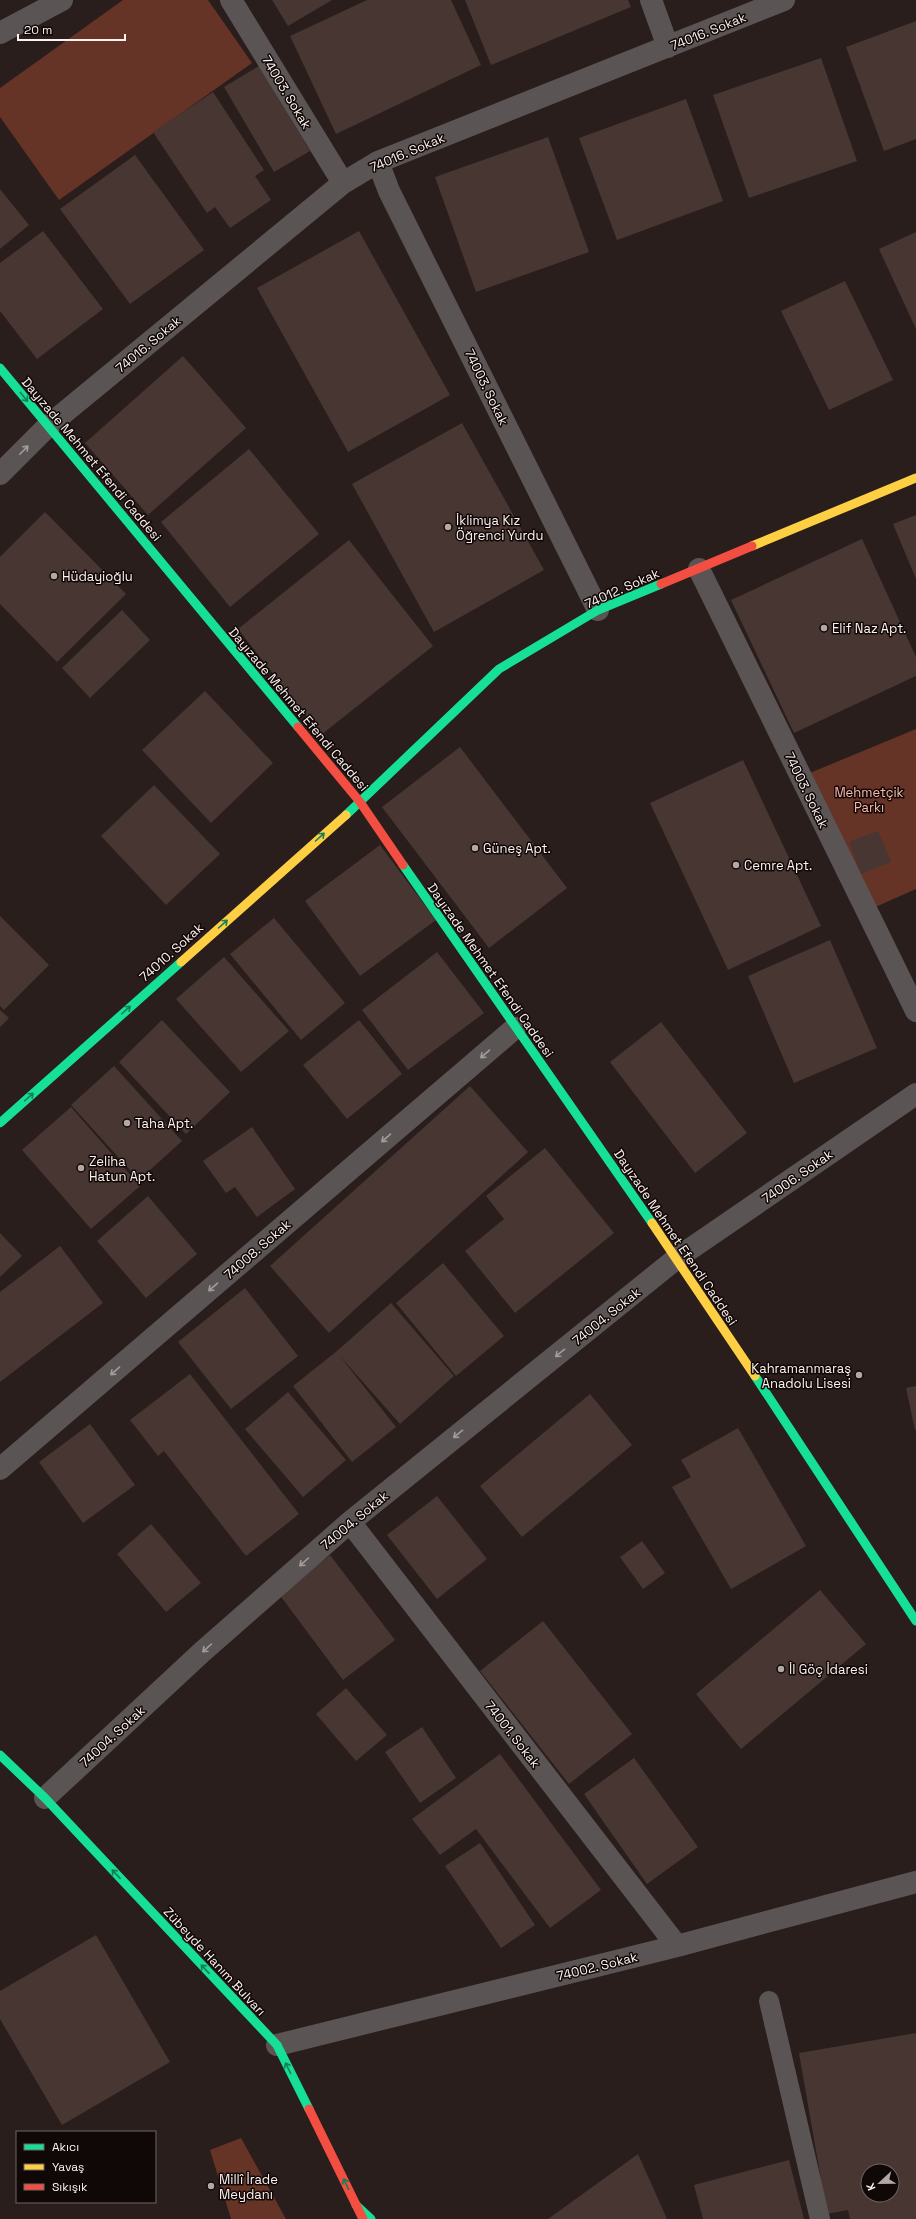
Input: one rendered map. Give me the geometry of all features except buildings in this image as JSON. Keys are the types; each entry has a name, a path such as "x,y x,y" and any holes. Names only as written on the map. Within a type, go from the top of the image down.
{"street":[{"path":"0,33 62,0"},
{"name":"74003. Sokak","path":"231,0 343,183"},
{"path":"651,0 668,47"},
{"name":"74016. Sokak","path":"0,474 48,426 343,183 378,162 784,0"},
{"name":"74003. Sokak","path":"378,162 389,191 598,610"},
{"name":"Dayızade Mehmet Efendi Caddesi","path":"0,368 360,802 515,1028 677,1258 916,1621"},
{"name":"74012. Sokak","path":"360,802 499,669 598,610 699,570 916,478"},
{"name":"74003. Sokak","path":"699,570 916,1011"},
{"name":"74010. Sokak","path":"0,1123 360,802"},
{"name":"74008. Sokak","path":"0,1469 515,1028"},
{"name":"74006. Sokak","path":"677,1258 916,1094"},
{"name":"74004. Sokak","path":"45,1798 202,1652 350,1522 677,1258"},
{"name":"74001. Sokak","path":"350,1522 677,1946"},
{"name":"Zübeyde Hanım Bulvarı","path":"0,1754 45,1798 277,2045 363,2219"},
{"name":"74002. Sokak","path":"277,2045 677,1946 916,1882"},
{"path":"356,2205 371,2219"}],"lane":[{"path":"769,2001 820,2219"}],"green space":[{"path":"123,0 208,0 252,63 59,200 0,117 0,88"},
{"name":"Mehmetçik Parkı","path":"916,729 916,889 871,909 805,775"},
{"path":"241,2138 286,2219 231,2219 210,2150"}],"traffic: fast":[{"path":"0,368 298,727"},
{"path":"346,815 499,669 598,610 661,584"},
{"path":"403,865 652,1223"},
{"path":"0,1123 181,962"},
{"path":"755,1376 916,1621"},
{"path":"0,1755 45,1798 277,2045 309,2109"},
{"path":"356,2205 371,2219"}],"traffic: slow":[{"path":"752,546 916,478"},
{"path":"181,962 346,815"},
{"path":"652,1223 755,1376"}],"traffic: jam":[{"path":"661,584 752,546"},
{"path":"298,727 360,802 403,865"},
{"path":"309,2109 363,2219"}],"place":[{"name":"İklimya Kız Öğrenci Yurdu","path":"448,527"},
{"name":"Hüdayioğlu","path":"54,576"},
{"name":"Elif Naz Apt.","path":"824,628"},
{"name":"Güneş Apt.","path":"475,848"},
{"name":"Cemre Apt.","path":"736,865"},
{"name":"Taha Apt.","path":"127,1123"},
{"name":"Zeliha Hatun Apt.","path":"81,1168"},
{"name":"Kahramanmaraş Anadolu Lisesi","path":"859,1375"},
{"name":"İl Göç İdaresi","path":"781,1669"},
{"name":"Millî İrade Meydanı","path":"211,2186"}]}
